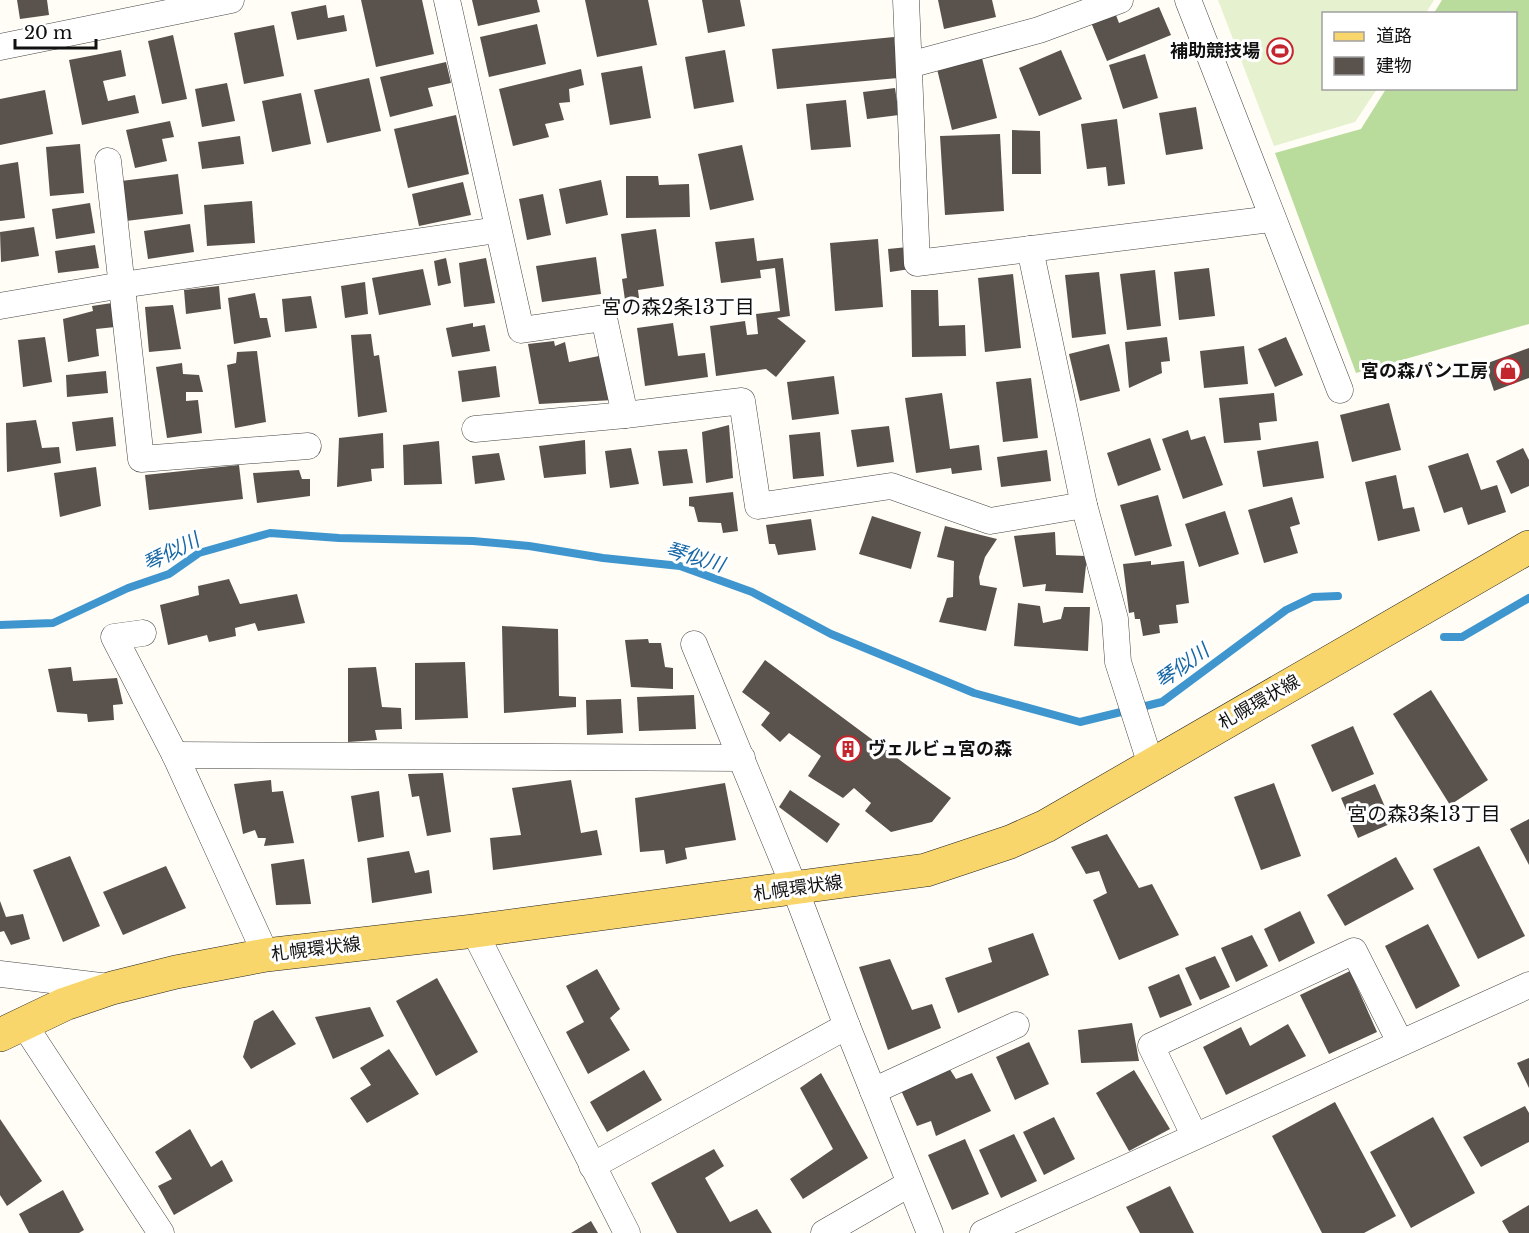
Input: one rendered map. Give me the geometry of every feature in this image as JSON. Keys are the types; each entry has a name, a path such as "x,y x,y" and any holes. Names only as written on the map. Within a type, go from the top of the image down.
{"main road":[{"name":"札幌環状線","path":"11,1029 112,988 176,972 266,955 795,889 926,870 1010,842 1046,825 1147,752 1529,547"}],"street":[{"path":"0,47 231,0"},
{"path":"447,0 496,230 521,330 604,318 625,415"},
{"path":"906,0 917,263 1272,219"},
{"path":"909,64 1039,30 1120,0"},
{"path":"1188,0 1340,390"},
{"path":"108,161 141,459 308,446"},
{"path":"0,306 122,285 496,230"},
{"path":"1030,249 1084,505 1115,619 1118,662 1147,752"},
{"path":"475,429 742,401 758,506 891,486 990,520 1084,505"},
{"path":"143,633 114,637 175,755 266,955"},
{"path":"694,644 795,889 930,1233"},
{"path":"175,755 742,758"},
{"path":"474,930 627,1233"},
{"path":"1194,1135 1151,1046 1354,951 1400,1042"},
{"path":"0,974 112,988"},
{"path":"983,1233 1194,1135 1529,985"},
{"path":"873,1091 1016,1025"},
{"path":"592,1166 847,1026"},
{"path":"11,1029 160,1233"},
{"path":"825,1233 909,1184"}],"green space":[{"name":"補助競技場","path":"1218,0 1434,0 1427,12 1322,12 1322,90 1376,90 1355,122 1274,146"},
{"path":"1442,0 1529,0 1529,324 1356,373 1275,153 1361,129 1385,90 1517,90 1517,12 1435,12"}],"building":[{"path":"17,0 47,0 49,15 20,19"},
{"path":"361,0 422,0 434,54 376,67"},
{"path":"472,0 537,0 540,12 478,26"},
{"path":"585,0 648,0 657,45 597,57"},
{"path":"702,0 740,0 745,26 708,33"},
{"path":"938,0 992,0 996,17 944,29"},
{"path":"326,5 328,18 344,15 347,31 297,40 291,12"},
{"path":"1159,7 1171,35 1107,61 1090,20 1114,10 1119,23"},
{"path":"537,24 546,64 489,77 480,37"},
{"path":"274,25 284,76 244,84 234,33"},
{"path":"173,35 187,99 162,104 148,41"},
{"path":"894,37 898,78 777,89 772,49"},
{"path":"121,50 126,76 103,81 108,101 135,95 139,113 82,125 69,60"},
{"path":"725,50 734,102 694,109 685,57"},
{"path":"1061,50 1082,99 1039,116 1019,68"},
{"path":"1145,54 1158,98 1123,109 1109,65"},
{"path":"982,58 997,118 952,130 937,69"},
{"path":"446,62 451,83 428,88 433,106 390,117 380,77"},
{"path":"642,66 651,118 610,125 601,73"},
{"path":"581,69 584,85 569,89 570,102 559,103 564,120 545,124 549,137 513,146 499,89"},
{"path":"369,78 381,131 327,143 314,90"},
{"path":"227,83 235,121 202,127 195,89"},
{"path":"895,88 899,115 867,119 863,92"},
{"path":"45,90 53,134 0,145 0,99"},
{"path":"301,93 311,144 272,152 262,101"},
{"path":"846,100 851,147 811,150 806,104"},
{"path":"1196,107 1203,149 1166,155 1159,113"},
{"path":"456,115 469,174 408,188 394,129"},
{"path":"1117,119 1125,184 1108,186 1106,167 1087,169 1081,124"},
{"path":"170,121 174,137 162,139 167,161 135,168 126,130"},
{"path":"1012,130 1040,131 1041,174 1012,174"},
{"path":"1000,134 1004,211 945,215 940,136"},
{"path":"240,136 244,164 202,169 198,142"},
{"path":"80,144 84,193 50,196 46,147"},
{"path":"742,145 754,200 710,210 698,154"},
{"path":"18,162 25,218 0,221 0,165"},
{"path":"178,174 183,214 126,221 121,181"},
{"path":"626,176 658,176 659,185 689,184 690,217 626,218"},
{"path":"601,180 608,215 566,224 559,189"},
{"path":"463,182 471,215 419,226 412,194"},
{"path":"543,194 551,235 527,240 519,199"},
{"path":"252,201 255,243 207,246 204,205"},
{"path":"90,203 95,233 56,239 52,209"},
{"path":"190,224 194,252 148,259 144,231"},
{"path":"34,227 39,256 1,262 0,232"},
{"path":"656,229 664,286 638,290 639,298 625,300 622,279 627,278 621,234"},
{"path":"754,238 757,261 783,258 790,316 777,318 806,341 776,377 766,369 716,376 710,326 745,321 747,335 758,334 756,314 780,311 775,268 760,270 761,278 721,283 715,242"},
{"path":"878,239 883,307 835,311 830,243"},
{"path":"95,245 99,268 58,273 55,251"},
{"path":"908,247 910,269 890,272 888,249"},
{"path":"596,257 601,294 542,302 536,266"},
{"path":"446,258 451,283 438,286 434,261"},
{"path":"486,258 495,303 464,307 459,263"},
{"path":"1209,268 1215,316 1179,320 1174,272"},
{"path":"423,269 431,305 379,315 372,278"},
{"path":"1155,270 1161,326 1127,330 1120,274"},
{"path":"1099,272 1106,334 1072,338 1065,275"},
{"path":"1013,274 1021,348 985,352 978,278"},
{"path":"365,282 368,314 345,318 341,286"},
{"path":"219,286 221,309 186,314 184,290"},
{"path":"911,290 938,290 939,326 965,325 966,356 912,357"},
{"path":"255,293 260,318 267,318 271,337 234,344 228,298"},
{"path":"311,296 317,328 285,332 282,299"},
{"path":"112,303 115,327 96,329 99,356 68,362 63,319 93,311 92,306"},
{"path":"173,305 181,349 149,352 145,307"},
{"path":"473,323 473,327 485,325 490,351 452,357 446,328"},
{"path":"673,323 678,356 705,353 708,377 645,386 637,328"},
{"path":"371,334 374,356 379,355 387,412 358,417 351,335"},
{"path":"45,337 52,382 23,387 18,340"},
{"path":"1167,337 1170,361 1161,362 1162,373 1129,388 1125,342"},
{"path":"1286,337 1303,375 1275,387 1258,349"},
{"path":"554,341 555,346 565,342 569,362 604,355 614,400 539,404 528,344"},
{"path":"1109,344 1120,391 1080,401 1069,354"},
{"path":"1244,346 1248,384 1204,388 1200,351"},
{"name":"宮の森パン工房","path":"1529,348 1529,378 1494,391 1485,364"},
{"path":"257,351 266,422 235,428 227,365 236,363 237,352"},
{"path":"182,363 183,374 199,375 203,392 186,392 186,401 198,400 202,433 167,438 156,367"},
{"path":"496,366 500,397 462,402 458,371"},
{"path":"106,371 108,393 67,397 66,375"},
{"path":"834,376 839,414 792,420 787,382"},
{"path":"1031,378 1038,438 1003,442 996,382"},
{"path":"942,393 950,449 979,445 982,470 952,474 951,468 916,473 905,398"},
{"path":"1274,393 1277,421 1259,423 1261,440 1224,443 1219,398"},
{"path":"1389,403 1401,450 1352,462 1340,415"},
{"path":"113,417 116,446 76,451 72,422"},
{"path":"36,420 42,448 59,447 61,463 7,472 6,423"},
{"path":"729,425 733,478 706,483 702,432"},
{"path":"889,426 894,462 857,467 851,430"},
{"path":"1188,430 1191,440 1205,436 1223,485 1183,499 1162,439"},
{"path":"820,432 824,476 793,479 789,435"},
{"path":"383,433 384,468 371,469 372,481 337,487 339,438"},
{"path":"1150,438 1161,470 1118,486 1107,453"},
{"path":"585,440 586,474 544,478 539,446"},
{"path":"439,441 442,484 404,485 403,445"},
{"path":"1318,441 1324,478 1263,487 1257,451"},
{"path":"631,448 639,484 610,488 605,451"},
{"path":"1523,448 1529,460 1529,486 1511,494 1496,461"},
{"path":"687,449 693,483 663,486 658,451"},
{"path":"1047,450 1051,481 1001,487 997,457"},
{"path":"499,453 505,480 475,484 472,456"},
{"path":"1468,453 1481,490 1497,485 1506,512 1468,525 1462,507 1444,513 1428,466"},
{"path":"239,465 243,499 149,510 145,475"},
{"path":"96,467 101,506 60,517 54,473"},
{"path":"299,470 302,479 310,479 310,496 257,503 253,473"},
{"path":"1396,475 1403,509 1414,507 1420,531 1378,541 1365,482"},
{"path":"733,492 738,531 723,533 721,523 698,522 694,507 689,506 689,497"},
{"path":"1158,495 1172,546 1135,556 1120,505"},
{"path":"1292,497 1300,524 1290,527 1298,553 1264,563 1248,510"},
{"path":"1225,511 1239,554 1199,567 1185,524"},
{"path":"872,516 921,532 911,569 859,554"},
{"path":"811,519 816,550 778,555 775,544 769,544 766,525"},
{"path":"945,526 997,539 985,557 979,577 980,585 997,588 986,631 939,622 947,598 953,597 954,561 937,557"},
{"path":"1055,532 1056,555 1087,556 1083,593 1045,591 1046,584 1023,587 1014,536"},
{"path":"1151,561 1151,565 1184,561 1189,603 1176,605 1178,623 1159,625 1160,633 1143,636 1140,619 1135,619 1134,612 1129,613 1123,564"},
{"path":"229,579 240,604 297,594 305,623 258,631 255,623 235,628 236,636 209,642 207,635 168,645 160,605 199,595 198,586"},
{"path":"1018,603 1040,606 1043,623 1061,619 1064,607 1090,607 1088,651 1014,646"},
{"path":"502,626 558,629 559,696 576,697 576,707 504,713"},
{"path":"648,639 649,643 661,643 665,667 673,668 673,689 631,687 625,640"},
{"name":"ヴェルビュ宮の森","path":"765,660 951,798 932,822 891,832 865,811 871,803 854,788 843,798 808,776 821,756 789,733 780,742 761,725 770,713 742,692"},
{"path":"465,662 468,718 415,720 415,663"},
{"path":"71,667 73,681 117,678 123,704 113,705 114,720 88,722 87,714 57,712 48,669"},
{"path":"376,667 382,707 401,708 402,729 375,730 377,740 348,742 348,668"},
{"path":"1431,690 1488,780 1450,805 1393,714"},
{"path":"694,695 696,729 639,731 637,697"},
{"path":"621,699 623,733 587,735 586,700"},
{"path":"1353,726 1374,774 1332,792 1311,745"},
{"path":"443,773 451,832 427,836 419,796 412,797 408,774"},
{"path":"271,780 272,792 283,791 294,843 264,846 266,838 258,838 255,830 243,834 234,784"},
{"path":"571,780 581,833 597,830 602,855 493,870 490,838 521,835 512,788"},
{"path":"725,783 736,840 685,848 687,859 666,864 664,850 640,852 635,798"},
{"path":"1274,783 1301,856 1261,870 1234,797"},
{"path":"1375,784 1392,823 1358,838 1341,798"},
{"path":"790,790 840,824 827,843 779,807"},
{"path":"379,791 384,837 358,842 351,796"},
{"path":"1529,819 1529,865 1510,829"},
{"path":"1107,834 1139,888 1152,884 1179,935 1119,960 1093,900 1107,893 1099,871 1086,874 1071,847"},
{"path":"1479,846 1525,936 1478,959 1433,869"},
{"path":"409,851 415,873 429,870 432,893 372,903 367,858"},
{"path":"70,856 100,926 63,942 33,870"},
{"path":"1396,857 1414,889 1345,926 1327,895"},
{"path":"304,859 311,904 276,905 271,864"},
{"path":"166,866 186,908 123,935 103,892"},
{"path":"0,901 6,917 23,914 30,939 11,945 4,931 0,932"},
{"path":"1300,911 1315,943 1279,962 1264,929"},
{"path":"1428,924 1460,986 1416,1009 1385,946"},
{"path":"1033,933 1049,975 958,1013 945,978 992,962 988,948"},
{"path":"1252,935 1268,966 1236,982 1221,948"},
{"path":"1215,956 1230,987 1200,1000 1185,968"},
{"path":"890,959 912,1010 932,1004 941,1028 888,1050 859,967"},
{"path":"597,969 620,1009 610,1018 630,1050 588,1074 566,1032 584,1022 566,986"},
{"path":"1350,971 1377,1032 1329,1054 1300,995"},
{"path":"1179,974 1192,1005 1160,1018 1148,987"},
{"path":"437,978 478,1052 436,1076 396,1001"},
{"path":"370,1007 384,1036 333,1059 315,1017"},
{"path":"273,1010 296,1044 251,1069 243,1057 254,1021"},
{"path":"1132,1023 1139,1061 1081,1063 1078,1030"},
{"path":"1288,1024 1306,1056 1226,1095 1203,1047 1241,1027 1250,1046"},
{"path":"1029,1042 1049,1084 1015,1100 996,1057"},
{"path":"389,1049 419,1094 367,1123 350,1098 371,1085 360,1068"},
{"path":"1529,1058 1529,1088 1517,1063"},
{"path":"949,1068 956,1079 972,1073 991,1111 936,1136 931,1121 917,1126 900,1088"},
{"path":"644,1070 662,1100 607,1132 590,1102"},
{"path":"1134,1070 1170,1129 1129,1151 1096,1093"},
{"path":"821,1073 868,1158 803,1199 790,1179 833,1149 800,1088"},
{"path":"1335,1102 1396,1216 1364,1233 1322,1233 1272,1136"},
{"path":"1525,1106 1529,1113 1529,1142 1481,1167 1463,1137"},
{"path":"1054,1117 1075,1159 1044,1175 1023,1132"},
{"path":"1433,1117 1475,1193 1411,1228 1370,1152"},
{"path":"0,1119 42,1181 7,1206 0,1195"},
{"path":"190,1129 211,1167 222,1160 233,1181 174,1215 158,1186 172,1179 155,1152"},
{"path":"1014,1134 1037,1181 1001,1198 979,1150"},
{"path":"965,1139 989,1194 952,1210 928,1155"},
{"path":"714,1149 724,1166 705,1178 730,1222 757,1209 772,1233 677,1233 651,1183"},
{"path":"1170,1186 1194,1233 1140,1233 1126,1207"},
{"path":"63,1190 84,1230 79,1233 29,1233 19,1214"},
{"path":"1529,1205 1529,1233 1509,1233 1502,1221"},
{"path":"591,1221 598,1233 571,1233"}],"waterway":[{"name":"琴似川","path":"0,625 53,623 128,588 169,574 199,553 270,533 339,538 473,541 529,546 603,558 680,566 752,592 831,634 974,693 1080,722 1162,702 1286,610 1313,597 1338,596"},
{"name":"琴似川","path":"1444,637 1462,637 1529,598"}],"place":[{"name":"補助競技場","path":"1280,51"},
{"name":"宮の森パン工房","path":"1508,371"},
{"name":"ヴェルビュ宮の森","path":"848,749"}],"district":[{"name":"宮の森2条13丁目","path":"678,307"},
{"name":"宮の森3条13丁目","path":"1424,814"}]}
